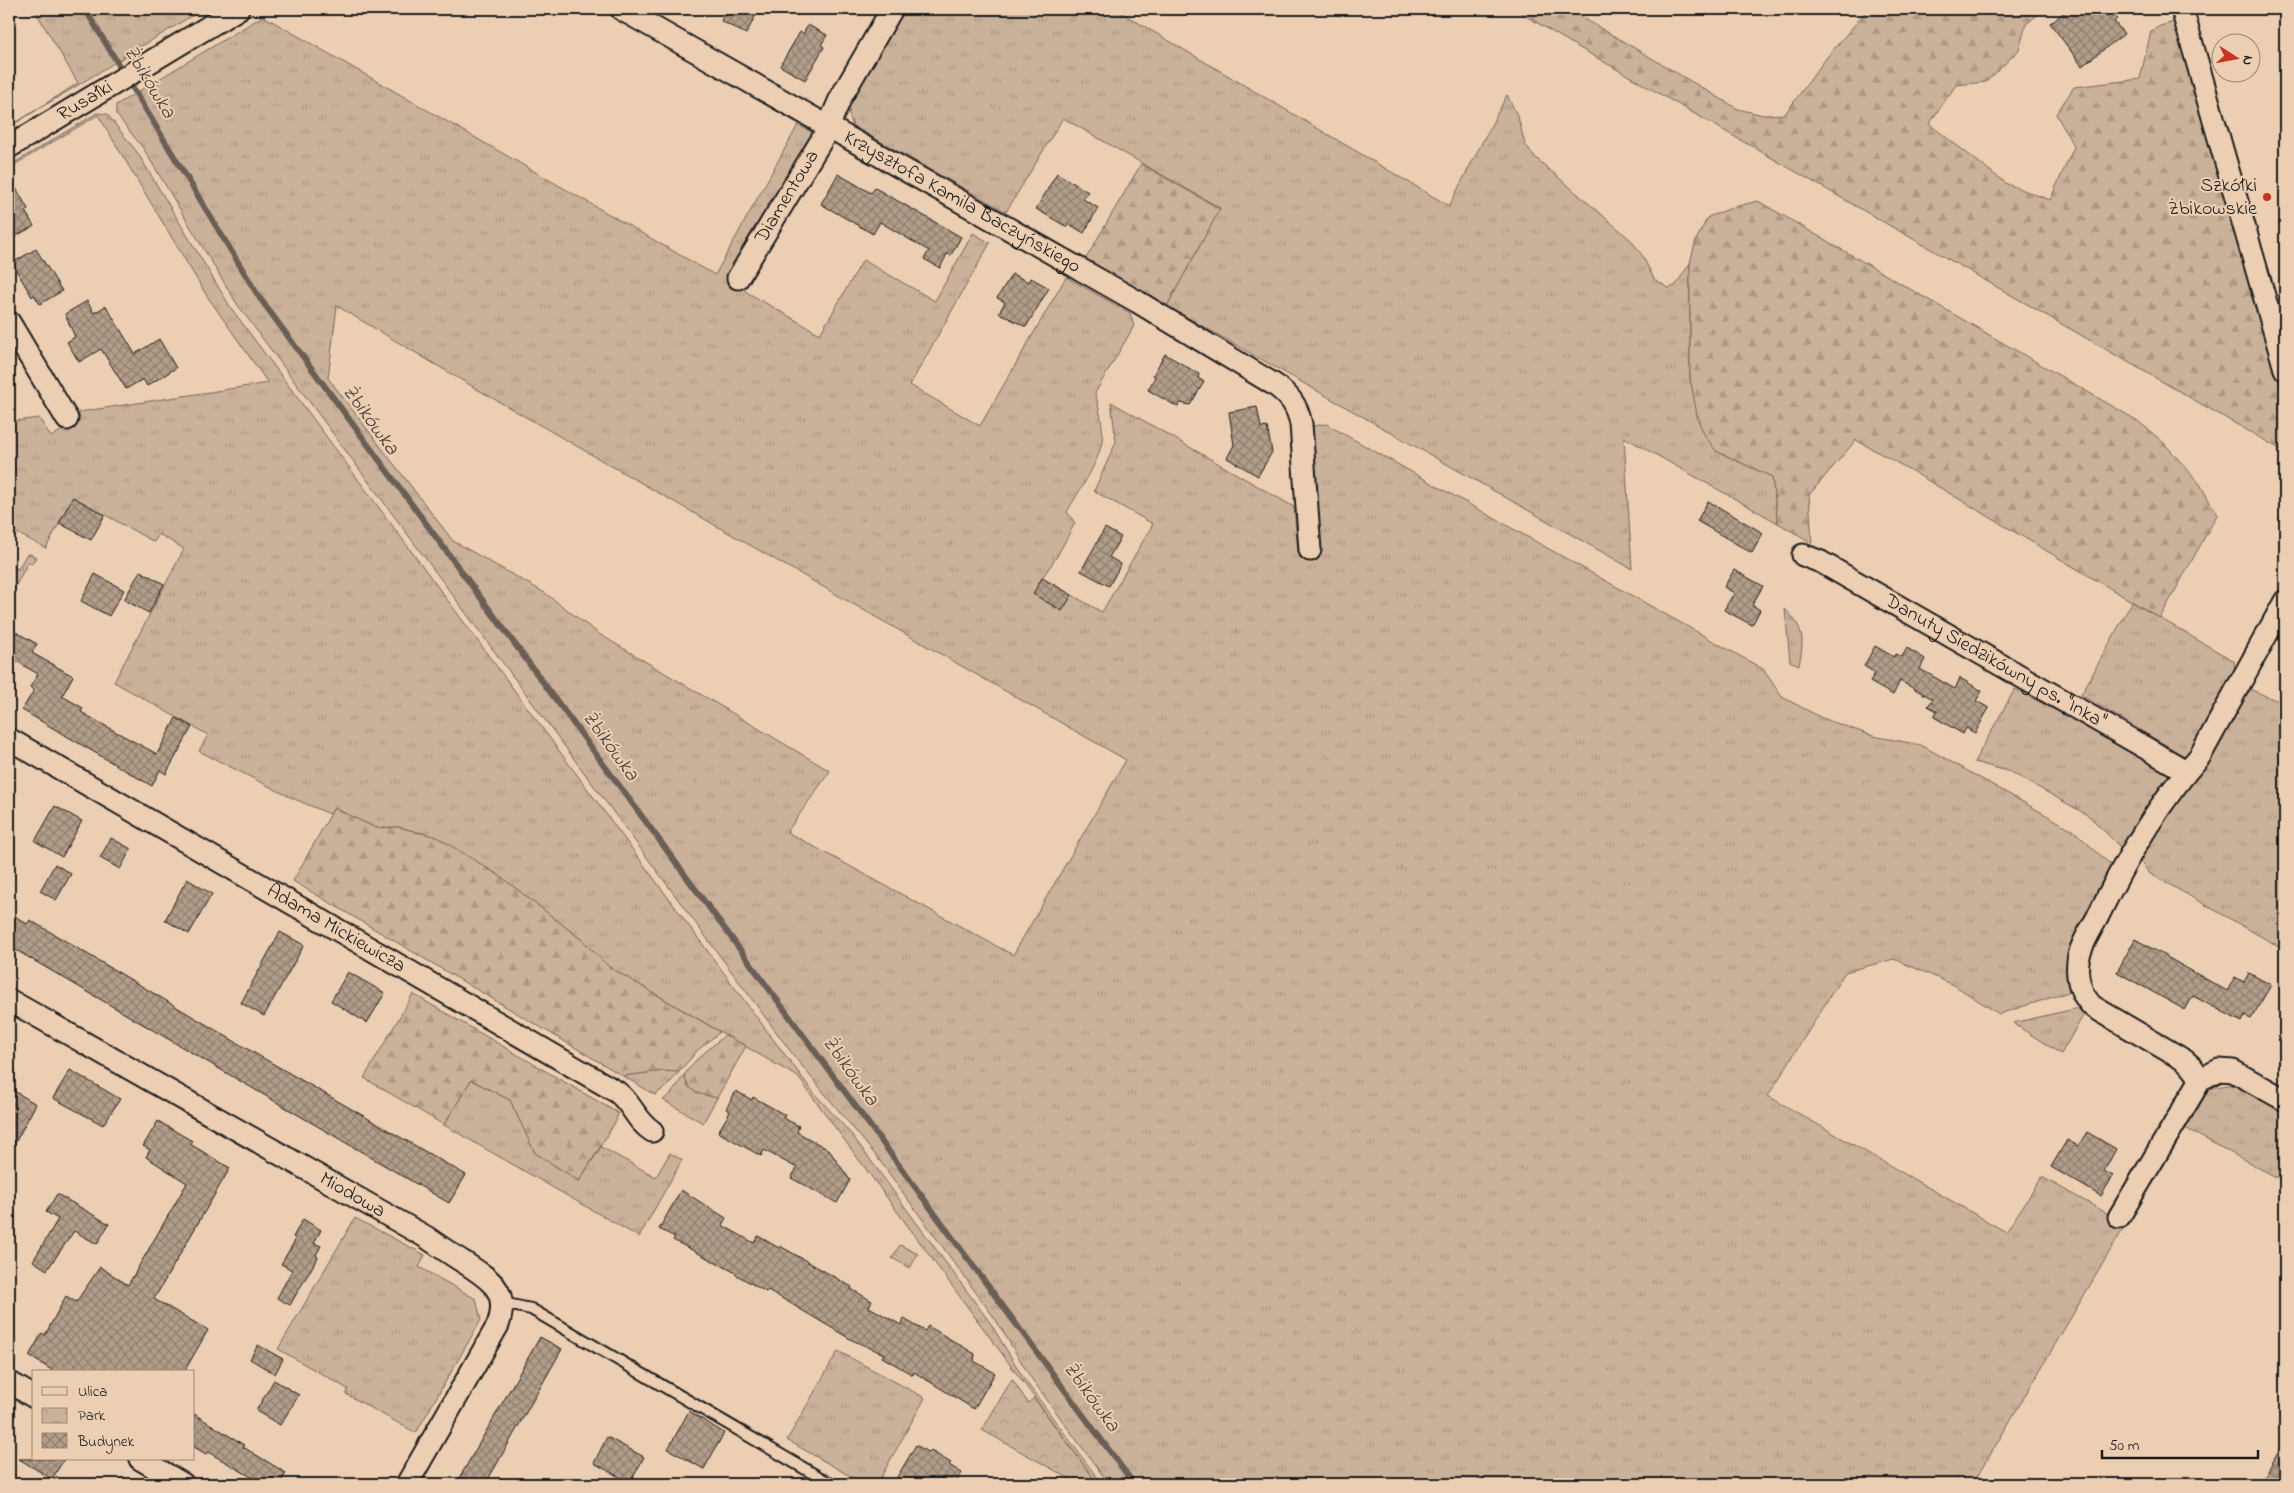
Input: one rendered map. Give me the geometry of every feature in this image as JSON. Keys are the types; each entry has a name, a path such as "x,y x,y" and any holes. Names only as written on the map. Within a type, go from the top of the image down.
{"street":[{"name":"Rusałki","path":"9,146 238,9"},
{"name":"Krzysztofa Kamila Baczyńskiego","path":"621,9 1138,302 1275,384 1288,394 1296,406 1301,424 1310,550"},
{"name":"Diamentowa","path":"738,278 824,136 841,96 892,9"},
{"path":"2182,9 2285,369"},
{"path":"9,322 68,419"},
{"name":"Danuty Siedzikówny ps. \"Inka\"","path":"1803,555 1821,562 2186,771"},
{"path":"2201,1079 2184,1060 2092,1006 2083,996 2079,984 2078,960 2083,945 2123,864 2186,771 2200,756 2285,601"},
{"name":"Adama Mickiewicza","path":"9,739 618,1092 641,1124 652,1131"},
{"name":"Miodowa","path":"9,1000 426,1238 491,1281 499,1293 502,1304"},
{"path":"2119,1217 2201,1079 2218,1070 2232,1071 2285,1100"},
{"path":"407,1484 498,1325 502,1304"},
{"path":"9,1382 32,1396"},
{"path":"142,1460 183,1484"}],"lane":[{"path":"502,1304 531,1309 832,1484"}],"green space":[{"path":"34,9 203,9 9,127 78,83"},
{"path":"902,9 1115,9 1449,206 1507,95 1518,117 1525,144 1536,158 1631,240 1642,255 1654,279 1668,288 1675,286 1690,263 1690,378 1716,451 1772,477 1778,523 1624,437 1632,569 1167,306 1220,208 1063,118 1006,212 853,126 849,115 850,99"},
{"path":"1514,9 1568,9 1738,109 1763,115 1785,114 1827,57 1868,9 2045,9 2026,24 2019,50 1986,82 1956,85 1929,124 2007,184 2050,200 2074,147 2056,114 2074,87 2140,79 2151,31 2174,22 2285,402 2285,452 1571,43"},
{"path":"263,16 715,275 798,125 813,133 741,286 748,293 820,334 863,260 935,301 973,233 990,243 910,385 980,426 1066,277 1130,313 1134,326 1095,393 1101,417 1102,442 1100,451 1092,469 1067,512 1075,523 1056,558 1042,578 1102,612 1153,524 1094,491 1116,442 1111,402 1294,507 1298,551 1316,551 1308,427 1326,424 1763,669 1782,697 1822,718 1873,736 1921,745 2073,830 2112,866 2074,937 2068,962 2069,992 1999,1014 1954,985 1894,959 1845,972 1768,1096 2006,1232 2042,1177 2126,1224 1973,1484 1109,1484 1031,1378 996,1320 877,1157 797,1060 237,304 143,148 116,114 116,105","holes":["337,306 475,388 1126,760 1013,955 787,832 830,771 599,634 545,593 453,541 328,378"]},
{"path":"97,113 107,114 137,152 231,308 758,1019 814,1093 852,1135 991,1324 1024,1379 1102,1484 1098,1484 798,1077 609,967 582,940 500,876 437,837 398,827 376,828 334,808 330,814 292,798 199,751 208,735 114,682 184,549 159,534 154,542 73,497 46,548 9,529 9,422 39,418 51,437 79,419 79,412 268,383 207,296 98,115 9,168 9,166"},
{"path":"1141,164 1220,209 1167,306 1085,260"},
{"path":"1758,201 2138,421 2164,443 2200,484 2217,515 2160,618 1856,440 1809,495 1812,543 1778,523 1772,477 1716,451 1705,436 1698,420 1690,378 1690,263 1696,240 1708,217 1734,207"},
{"path":"30,554 36,557 32,564 28,562 9,599 9,564 18,569 26,555"},
{"path":"2132,602 2234,661 2235,674 2189,759 2081,695"},
{"path":"1785,609 1800,629 1802,648 1799,665 1790,661"},
{"path":"2247,688 2285,704 2285,950 2149,873 2138,858"},
{"path":"2015,689 2177,774 2122,849 2089,816 2011,772 1974,762"},
{"path":"334,808 376,828 398,827 437,837 500,876 582,940 609,967 720,1032 698,1050 679,1072 663,1071 623,1076 293,881"},
{"path":"413,994 618,1113 616,1121 579,1181 535,1153 510,1100 471,1080 444,1125 364,1078"},
{"path":"2079,1008 2084,1014 2061,1054 2013,1023"},
{"path":"725,1035 746,1046 717,1098 700,1094 689,1086 684,1075 696,1060"},
{"path":"663,1071 679,1072 668,1085 655,1095 623,1076"},
{"path":"684,1075 688,1087 717,1098 703,1123 663,1100 671,1094"},
{"path":"471,1080 510,1100 535,1153 579,1181 601,1147 656,1177 670,1153 682,1160 639,1237 444,1125"},
{"path":"2238,1084 2285,1110 2285,1182 2183,1127 2206,1091 2214,1087"},
{"path":"355,1218 425,1255 419,1267 476,1299 481,1320 416,1433 346,1394 348,1389 278,1349"},
{"path":"900,1245 918,1254 910,1268 892,1258"},
{"path":"838,1351 925,1398 877,1484 864,1484 787,1440"},
{"path":"1012,1379 1028,1403 1034,1398 1098,1484 1079,1484 982,1430"}],"building":[{"path":"727,9 759,9 746,34 721,21"},
{"path":"2069,9 2109,9 2117,19 2114,21 2124,34 2082,66 2050,23"},
{"path":"808,25 827,35 821,45 824,47 805,80 780,66 800,32 803,34"},
{"path":"1057,173 1088,192 1083,199 1098,208 1084,233 1069,224 1067,227 1036,209"},
{"path":"838,174 871,193 875,188 961,237 951,255 947,254 940,268 924,259 929,251 880,222 873,234 821,204"},
{"path":"9,176 28,209 25,211 34,226 14,237 9,228"},
{"path":"36,249 62,291 40,304 34,295 32,297 12,263"},
{"path":"1012,274 1029,282 1031,278 1049,288 1026,327 999,313 1005,302 997,298"},
{"path":"87,301 94,313 106,306 135,354 159,339 176,368 147,386 143,379 126,389 101,349 79,362 67,342 75,337 65,314"},
{"path":"1165,354 1199,374 1198,378 1204,382 1190,405 1180,403 1178,407 1148,390 1155,377 1153,375"},
{"path":"1257,407 1261,428 1267,427 1272,452 1258,476 1227,458 1234,445 1229,412"},
{"path":"73,497 105,515 91,540 59,523"},
{"path":"1708,501 1763,533 1752,553 1697,521"},
{"path":"1105,528 1121,537 1109,557 1121,564 1109,586 1081,571"},
{"path":"1734,570 1763,586 1752,605 1760,610 1752,625 1724,610 1734,593 1724,587"},
{"path":"140,571 164,584 149,613 124,600"},
{"path":"95,574 124,590 109,616 81,601"},
{"path":"1042,578 1072,595 1062,611 1033,594"},
{"path":"9,628 37,644 32,653 73,676 62,696 83,708 81,712 118,733 157,754 176,718 192,727 166,774 160,770 152,786 22,710 34,690 30,687 38,674 9,657"},
{"path":"1875,646 1894,657 1895,654 1902,657 1907,648 1925,659 1920,669 1955,689 1960,678 1982,691 1976,701 1989,708 1975,733 1966,728 1963,734 1934,717 1937,711 1928,706 1933,699 1900,681 1893,695 1870,682 1875,673 1864,666"},
{"path":"55,806 82,821 62,857 35,841"},
{"path":"111,838 131,849 120,869 100,858"},
{"path":"55,864 71,874 56,900 40,891"},
{"path":"187,879 212,894 189,934 165,920"},
{"path":"9,912 27,924 30,920 256,1054 466,1175 449,1203 9,946"},
{"path":"280,932 304,945 264,1016 241,1003"},
{"path":"2135,939 2227,991 2235,977 2244,982 2249,973 2271,985 2251,1019 2245,1016 2242,1022 2193,996 2185,1010 2117,972"},
{"path":"348,972 385,993 367,1023 331,1001"},
{"path":"70,1070 120,1099 103,1125 53,1098"},
{"path":"9,1088 36,1104 9,1154"},
{"path":"736,1091 752,1100 753,1097 785,1115 783,1118 799,1126 797,1132 829,1150 850,1180 837,1203 791,1178 797,1168 764,1150 761,1156 718,1132 730,1112 726,1109"},
{"path":"158,1121 192,1141 190,1144 230,1168 154,1299 208,1330 185,1370 52,1370 29,1356 42,1333 45,1335 66,1296 76,1302 100,1267 128,1285 187,1183 146,1157 150,1150 143,1146"},
{"path":"2087,1132 2116,1149 2104,1171 2113,1176 2101,1196 2051,1167 2067,1140 2078,1146"},
{"path":"681,1190 726,1218 722,1225 754,1243 758,1236 779,1248 780,1246 852,1287 851,1289 872,1301 869,1307 901,1325 904,1319 925,1331 928,1326 975,1354 974,1361 995,1373 974,1409 914,1372 913,1375 882,1357 884,1354 852,1340 768,1290 766,1292 736,1273 673,1240 675,1237 659,1229"},
{"path":"57,1194 109,1224 97,1244 74,1231 47,1270 33,1261 58,1219 46,1212"},
{"path":"303,1219 321,1230 314,1243 321,1246 316,1255 318,1257 290,1305 277,1298 292,1270 281,1264 296,1239 293,1237"},
{"path":"540,1337 562,1349 494,1469 485,1484 456,1484"},
{"path":"258,1345 283,1359 275,1374 250,1359"},
{"path":"274,1380 299,1395 280,1425 256,1411"},
{"path":"689,1411 724,1433 704,1469 668,1449"},
{"path":"195,1415 286,1473 280,1484 249,1484 253,1478 208,1452 206,1454 195,1448"},
{"path":"607,1437 644,1457 630,1483 594,1463"},
{"path":"2285,1441 2285,1484 2260,1484"},
{"path":"916,1445 929,1453 931,1451 951,1463 949,1465 962,1473 955,1484 893,1484"},
{"path":"19,1459 63,1460 52,1479"}],"waterway":[{"name":"Żbikówka","path":"85,9 259,297 1134,1484"}],"place":[{"name":"Szkółki Żbikowskie","path":"2267,197"}]}
